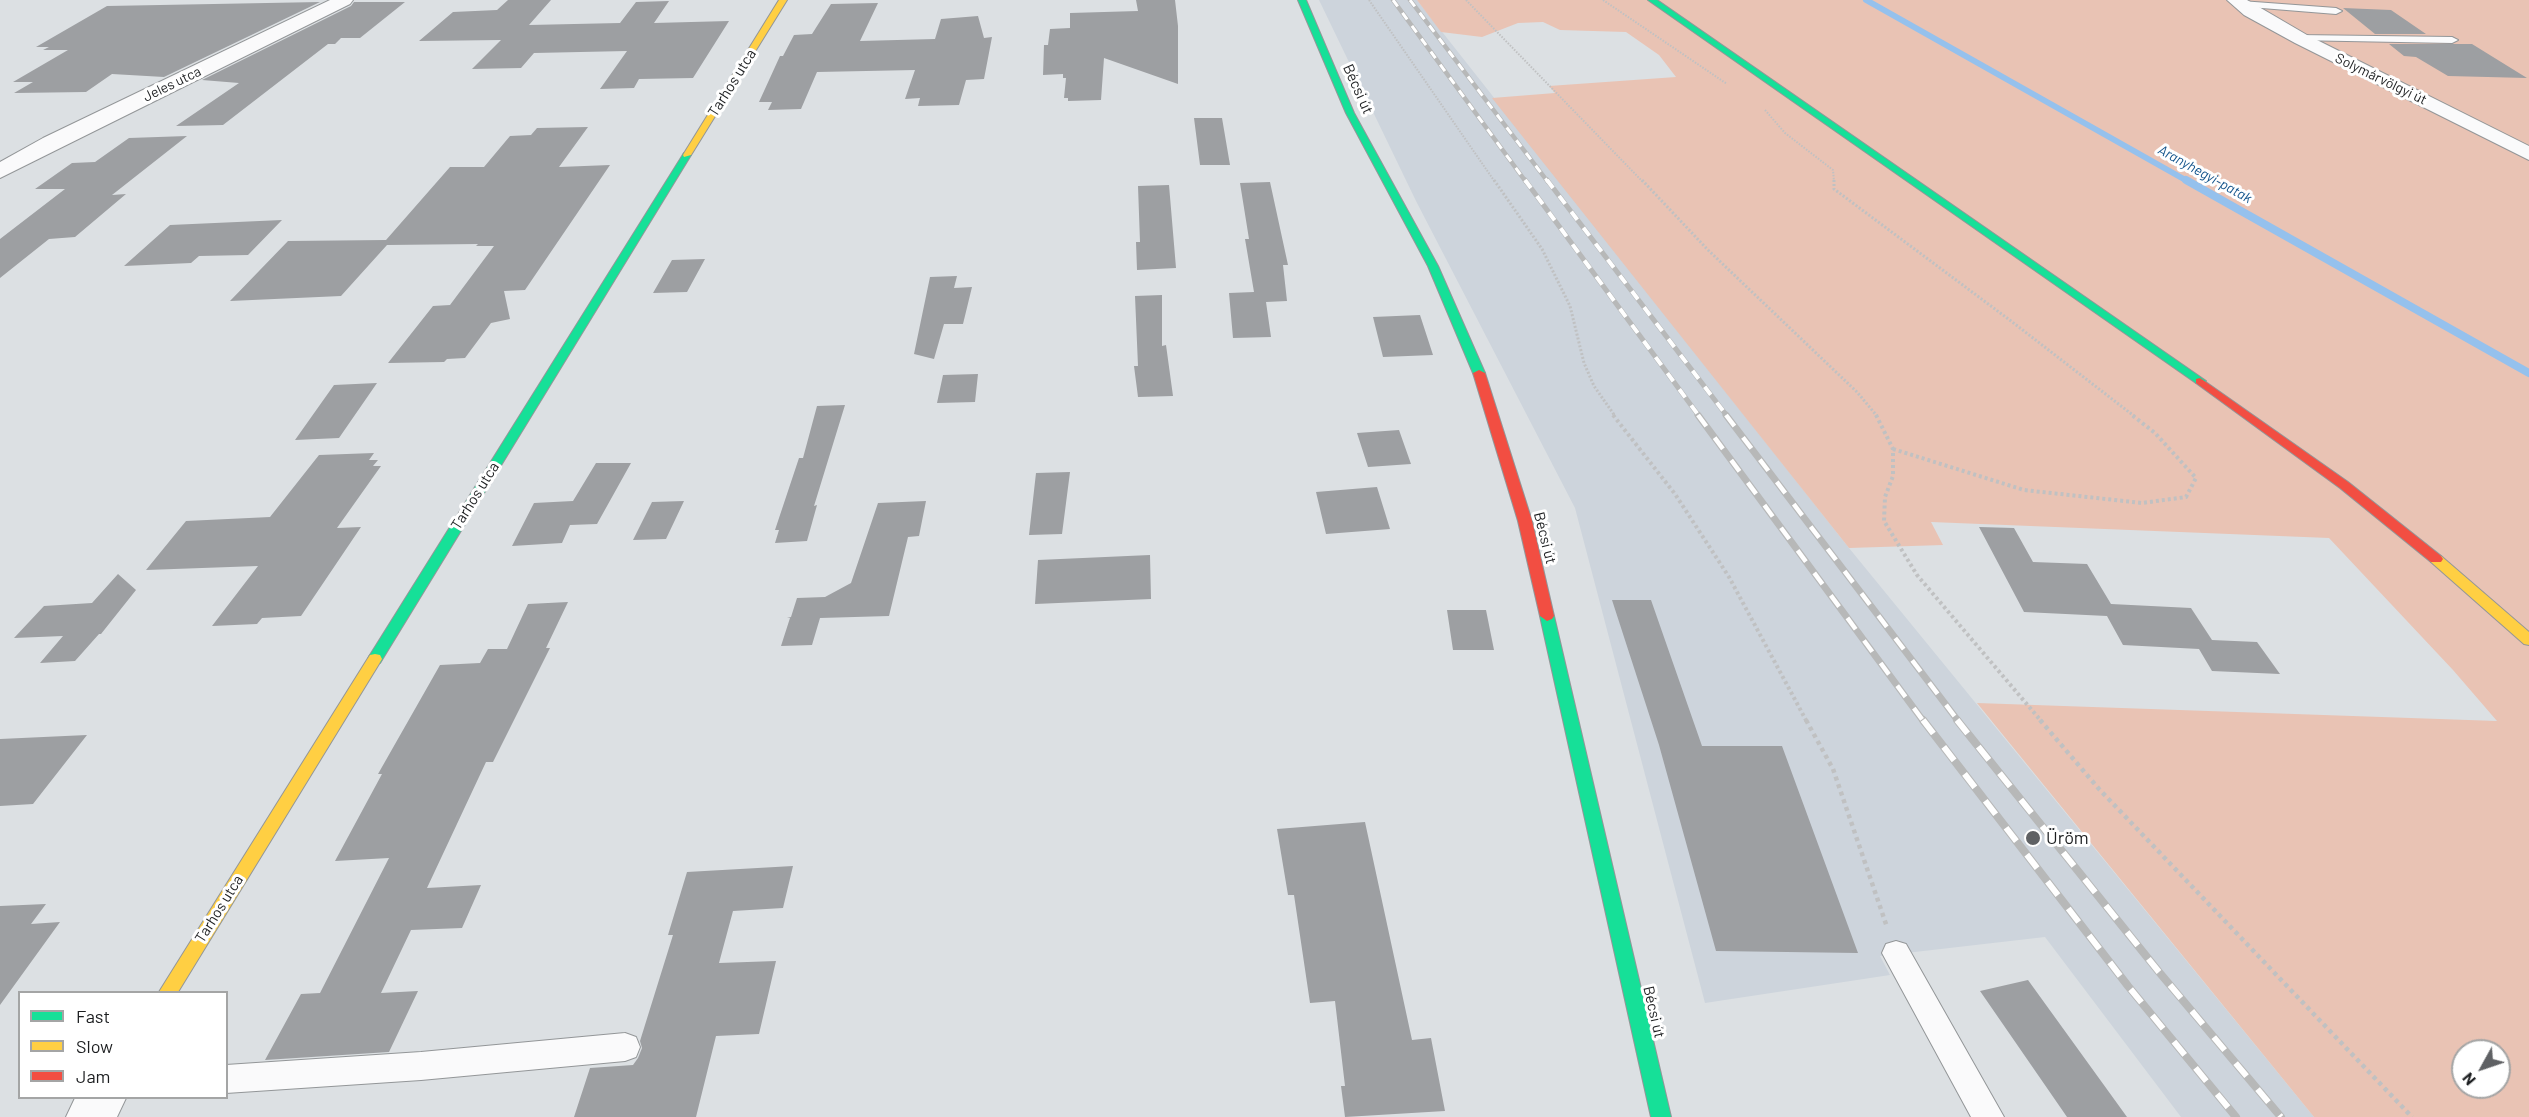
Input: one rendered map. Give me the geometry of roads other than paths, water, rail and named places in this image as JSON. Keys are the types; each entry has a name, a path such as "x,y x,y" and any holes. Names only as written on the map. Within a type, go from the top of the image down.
{"street":[{"name":"Jeles utca","path":"0,171 51,143 344,0"},
{"name":"Tarhos utca","path":"169,991 783,0"},
{"name":"Bécsi út","path":"1302,0 1350,113 1432,266 1483,383 1525,521 1661,1117"},
{"path":"1652,0 2134,333 2344,485 2438,561 2529,640"},
{"name":"Solymárvölgyi út","path":"2238,2 2298,38 2529,154"},
{"path":"90,1117 101,1099"}],"lane":[{"path":"2238,2 2336,11"},
{"path":"2298,38 2452,40"},
{"path":"1896,953 1988,1117"},
{"path":"228,1079 421,1066 625,1047"}],"waterway":[{"name":"Aranyhegyi-patak","path":"1866,0 2189,182"},
{"name":"Aranyhegyi-patak","path":"2186,180 2529,373"}],"railway":[{"path":"1393,0 1526,182"},
{"path":"1410,0 1548,182"},
{"path":"1525,180 1699,416"},
{"path":"1547,180 1727,416"},
{"path":"1698,415 1924,722"},
{"path":"1726,415 1959,722"},
{"path":"1923,720 2128,986 2236,1117"},
{"path":"1957,720 2159,972 2281,1117"}],"place":[{"name":"Üröm","path":"2033,838"}]}
